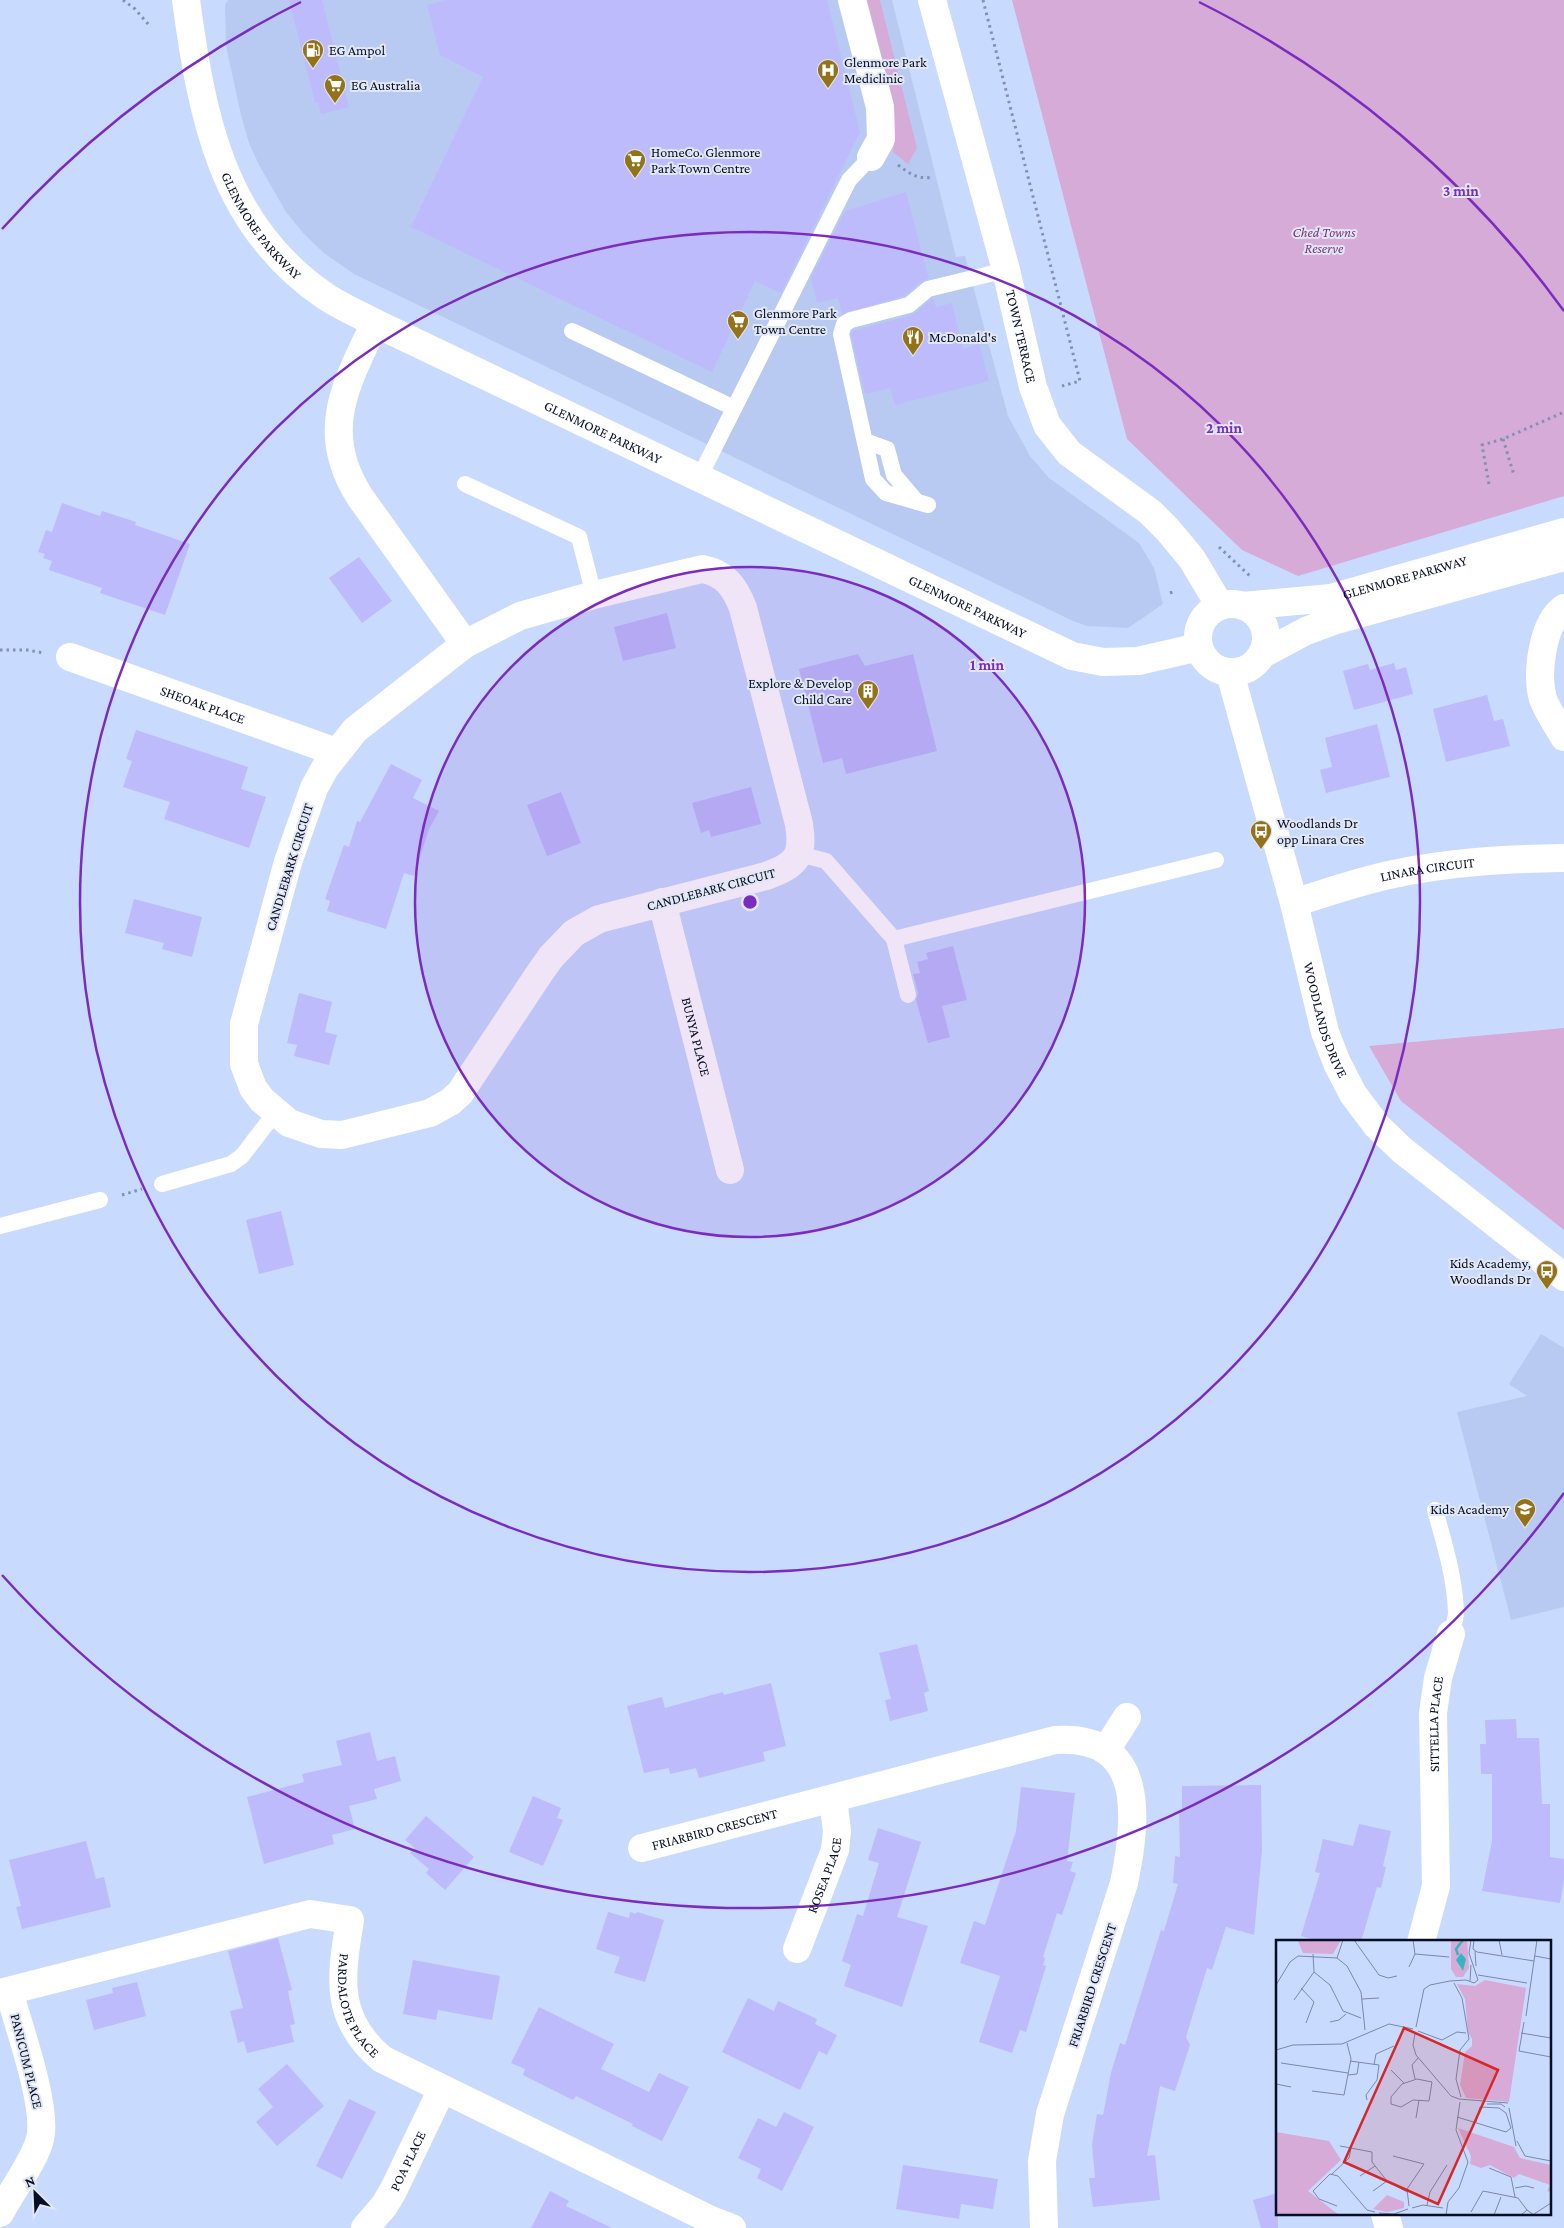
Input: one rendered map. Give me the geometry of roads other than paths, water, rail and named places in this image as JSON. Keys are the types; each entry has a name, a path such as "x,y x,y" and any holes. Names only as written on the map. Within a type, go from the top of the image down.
{"street":[{"name":"GLENMORE PARKWAY","path":"186,0 192,48 211,136 223,170 243,210 275,253 310,285 333,301 375,323 1072,656 1103,662 1138,662 1199,647"},
{"path":"852,0 880,107 880,139 870,157"},
{"name":"TOWN TERRACE","path":"932,0 1006,270 1033,387 1047,425 1070,453 1150,512 1168,530 1231,606"},
{"path":"375,323 341,400 338,425 342,460 351,484 465,644"},
{"name":"GLENMORE PARKWAY","path":"1231,606 1332,598 1564,532"},
{"name":"GLENMORE PARKWAY","path":"1261,655 1306,631 1333,621 1564,556"},
{"name":"CANDLEBARK CIRCUIT","path":"702,569 717,573 733,586 743,608 798,824 802,843 799,854 780,871 766,876 611,915 574,933 551,957 460,1093 439,1109 337,1135 306,1130 289,1124 262,1100 248,1075 242,1049 244,1024 288,862 314,788 336,752 355,730 465,644 520,616 594,595 702,569"},
{"path":"1231,606 1253,612 1263,626 1265,644 1261,655 1249,668 1230,673 1210,665 1203,657 1199,647 1200,628 1204,619 1231,606"},
{"path":"1564,608 1550,622 1540,678 1544,701 1564,737"},
{"name":"SHEOAK PLACE","path":"70,657 336,752"},
{"name":"WOODLANDS DRIVE","path":"1230,673 1294,903 1325,1032 1337,1063 1353,1094 1377,1126 1402,1150 1564,1277"},
{"name":"LINARA CIRCUIT","path":"1294,903 1359,883 1422,869 1497,860 1564,858"},
{"name":"BUNYA PLACE","path":"662,902 730,1170"},
{"name":"SITTELLA PLACE","path":"1422,1940 1436,1886 1433,1713 1438,1678 1451,1634"},
{"path":"1106,1750 1127,1717"},
{"name":"FRIARBIRD CRESCENT","path":"642,1848 1055,1740 1082,1740 1106,1750 1117,1759 1129,1784 1133,1804 1133,1833 1124,1883 1050,2114 1042,2161 1044,2228"},
{"name":"ROSEA PLACE","path":"797,1949 835,1850 837,1831 833,1798"},
{"name":"PARDALOTE PLACE","path":"4,1992 310,1914 350,1920 343,1962 343,1992 355,2032 361,2041 382,2059 717,2226"},
{"name":"PANICUM PLACE","path":"0,2212 40,2140 41,2127 39,2103 4,1992"},
{"name":"POA PLACE","path":"365,2228 384,2206 393,2191 442,2089"}],"lane":[{"path":"699,478 848,180 870,157"},
{"path":"922,504 886,493 873,479 841,334 844,324 851,320 909,305 928,289 1006,270"},
{"path":"572,331 734,408"},
{"path":"465,484 579,537 594,595"},
{"path":"799,854 826,861 894,939 908,995"},
{"path":"894,939 1216,860"},
{"path":"162,1184 231,1164 242,1156 275,1113"},
{"path":"0,1226 100,1200"},
{"name":"SITTELLA PLACE","path":"1435,1510 1446,1548 1454,1595 1456,1613 1451,1634"}],"place":[{"name":"EG Ampol","path":"313,69"},
{"name":"Glenmore Park Mediclinic","path":"828,89"},
{"name":"EG Australia","path":"335,104"},
{"name":"HomeCo. Glenmore Park Town Centre","path":"635,179"},
{"name":"Glenmore Park Town Centre","path":"738,340"},
{"name":"McDonald's","path":"913,356"},
{"name":"Explore & Develop Child Care","path":"868,710"},
{"name":"Woodlands Dr opp Linara Cres","path":"1261,850"},
{"name":"Kids Academy, Woodlands Dr","path":"1547,1290"},
{"name":"Kids Academy","path":"1525,1528"}],"park label":[{"name":"Ched Towns Reserve","path":"1324,240"}]}
